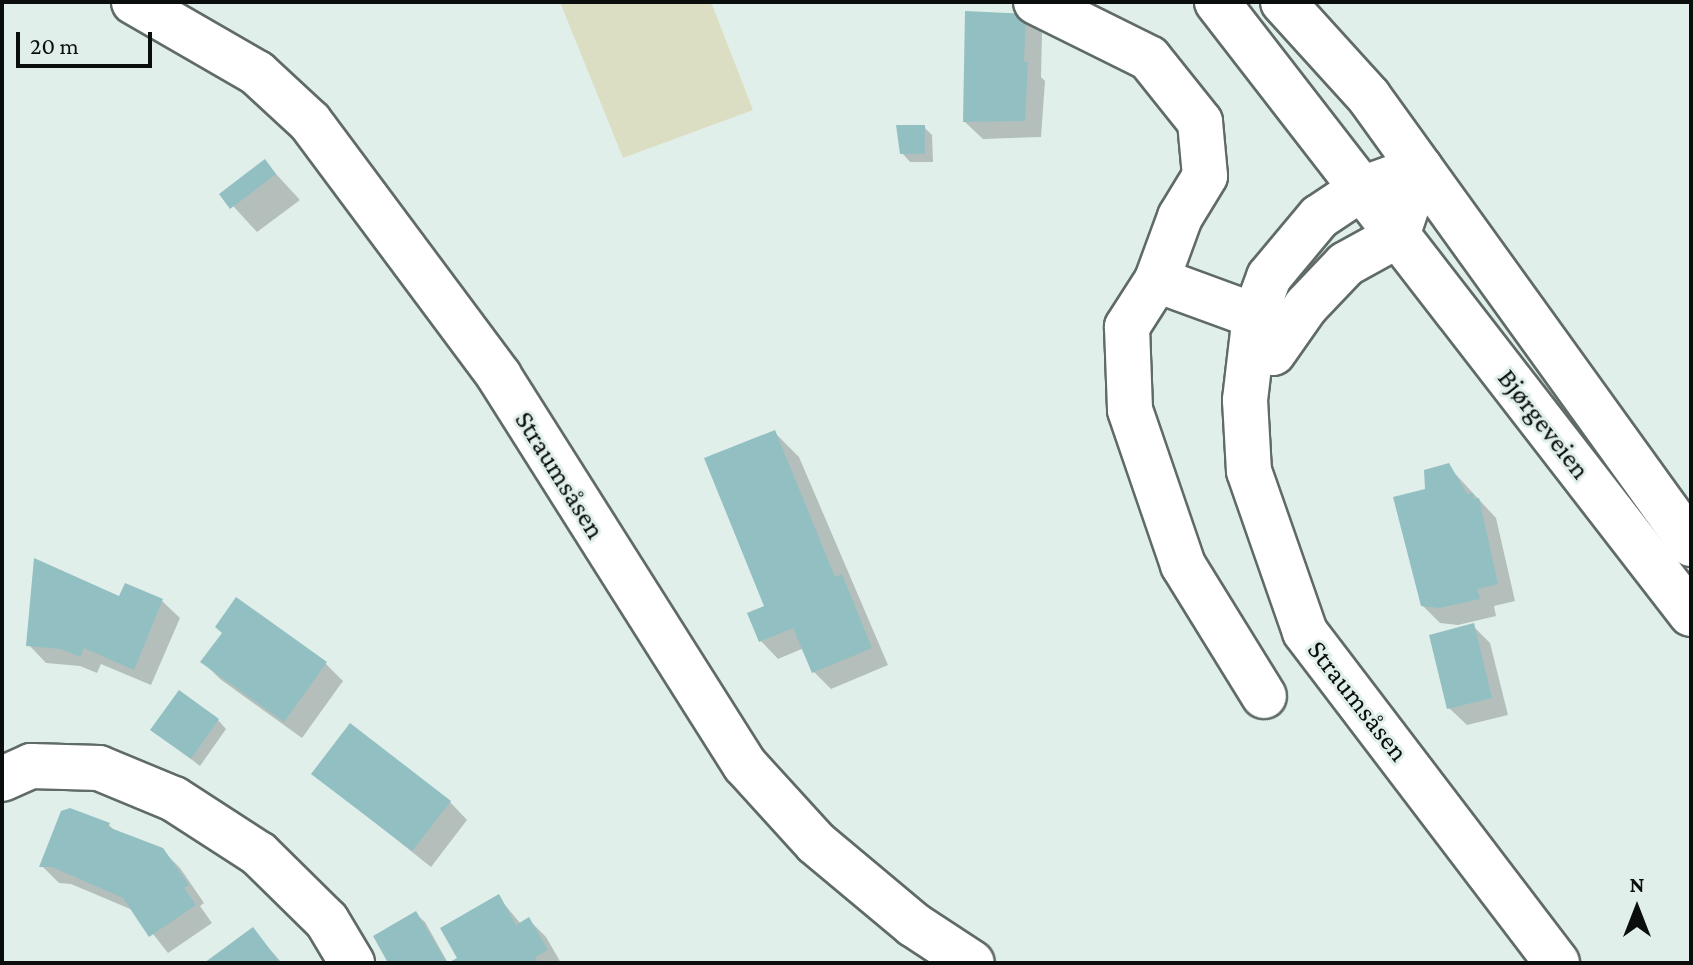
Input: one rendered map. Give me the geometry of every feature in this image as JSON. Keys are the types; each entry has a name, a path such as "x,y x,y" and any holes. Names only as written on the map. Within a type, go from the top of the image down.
{"street":[{"name":"Straumsåsen","path":"134,2 257,73 310,122 499,376 745,765 816,843 914,925 972,963"},
{"path":"1036,2 1149,58 1200,122 1205,176 1180,217 1157,280 1127,327 1130,410 1183,565 1264,696"},
{"name":"Bjørgeveien","path":"1217,2 1691,614"},
{"name":"Bjørgeveien","path":"1283,2 1369,97 1691,544"},
{"path":"1272,322 1269,277 1319,217 1361,189 1420,168"},
{"path":"1272,322 1346,264 1397,236 1420,168"},
{"path":"1157,280 1272,322"},
{"name":"Straumsåsen","path":"1272,322 1245,400 1249,471 1305,632 1557,963"},
{"path":"2,779 31,766 99,768 174,799 259,854 327,921 352,963"}],"green space":[{"path":"560,2 711,2 753,110 623,158"}],"building":[{"path":"965,11 1026,14 1024,62 1028,62 1025,121 963,122"},
{"path":"896,125 925,125 925,154 900,154"},
{"path":"265,159 276,174 230,209 219,194"},
{"path":"775,430 835,577 842,574 872,648 812,673 793,628 759,642 747,613 764,606 704,458"},
{"path":"1449,463 1467,494 1473,493 1474,499 1479,498 1498,584 1477,589 1480,599 1439,608 1421,606 1393,497 1425,489 1424,470"},
{"path":"34,558 119,596 125,583 163,599 134,670 84,648 80,657 61,649 26,646"},
{"path":"236,597 327,662 284,722 200,662 222,633 215,627"},
{"path":"1474,623 1492,698 1447,709 1429,635"},
{"path":"179,690 219,719 191,759 150,730"},
{"path":"350,723 451,801 412,851 311,774"},
{"path":"70,808 110,823 108,827 163,848 189,885 184,888 196,905 149,937 123,898 52,867 39,867 61,811"},
{"path":"499,894 516,925 529,917 548,950 535,957 538,963 448,963 457,958 440,928"},
{"path":"416,911 447,963 388,963 373,936"},
{"path":"253,927 280,963 204,963"}]}
